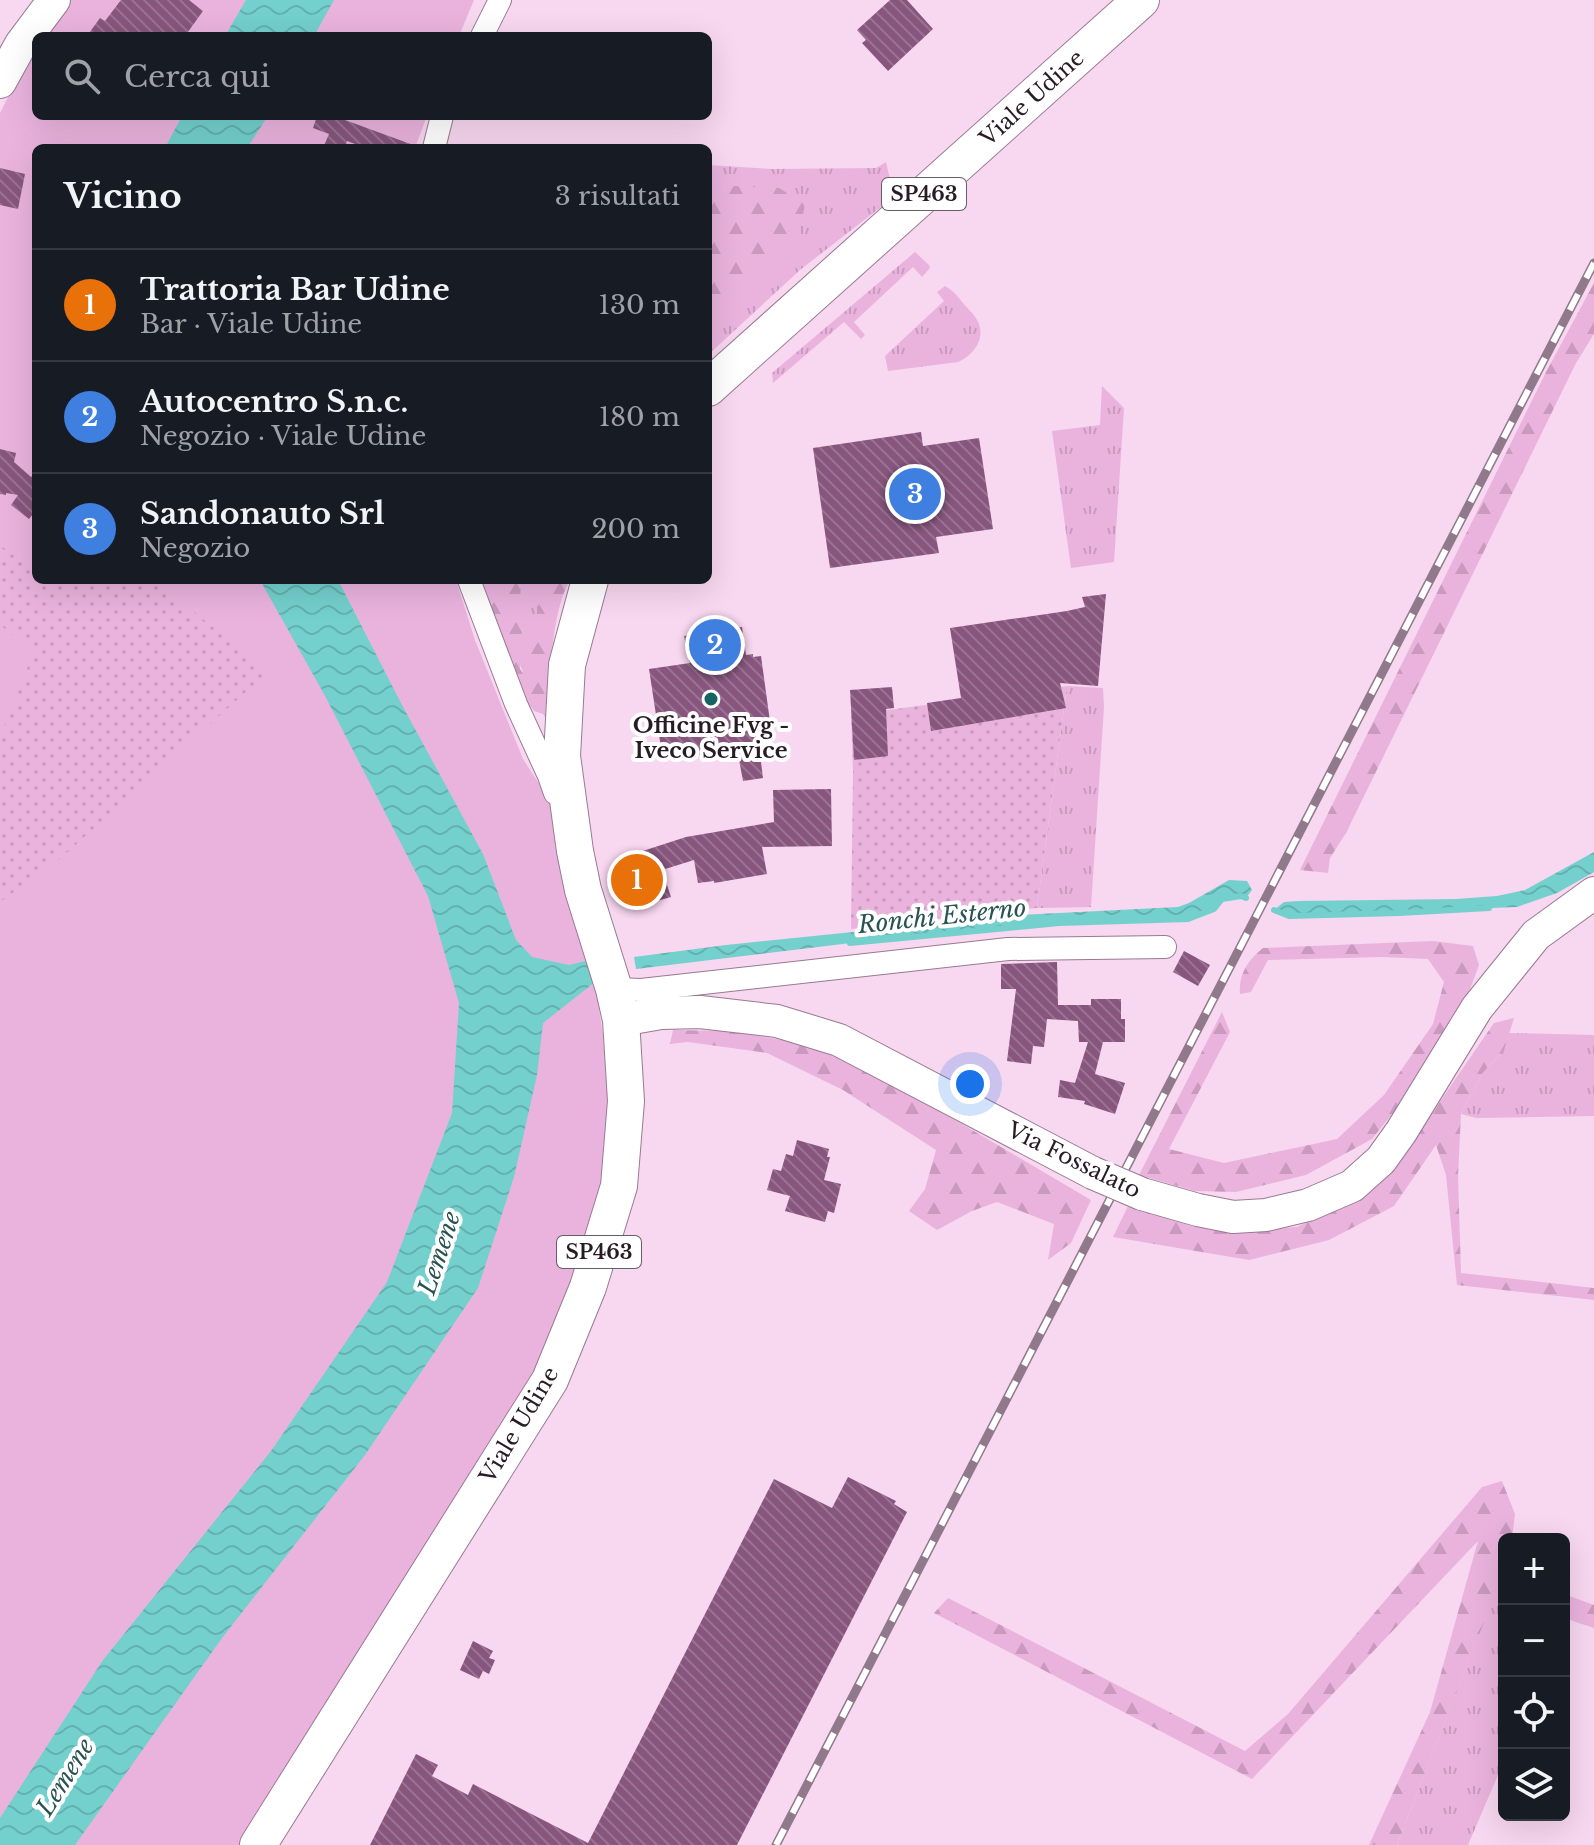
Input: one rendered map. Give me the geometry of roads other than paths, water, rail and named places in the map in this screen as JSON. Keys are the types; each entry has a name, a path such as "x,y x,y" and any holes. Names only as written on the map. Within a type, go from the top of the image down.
{"main road":[{"name":"Viale Udine","path":"712,384 1141,0"},
{"name":"Viale Udine","path":"258,1845 550,1380 588,1287 619,1186 626,1101 618,1005 583,890 562,756 567,665 589,584"}],"street":[{"path":"484,32 500,0"},
{"path":"0,82 49,1"},
{"path":"435,144 441,120"},
{"path":"471,584 516,704 549,776 575,851"},
{"name":"Via Fossalato","path":"618,1005 661,1013 700,1012 777,1021 839,1040 1093,1173 1142,1194 1233,1217 1266,1215 1308,1205 1352,1186 1381,1160 1477,1008 1536,935 1594,893"},
{"path":"618,1005 641,990 1008,949 1165,947"}],"water":[{"path":"246,0 334,0 316,32 227,32"},
{"path":"180,120 265,120 250,144 167,144"},
{"name":"Lemene","path":"262,584 340,584 483,854 516,940 532,957 569,965 590,960 595,982 543,1023 537,1075 514,1177 478,1288 365,1455 222,1638 75,1845 0,1845 0,1818 103,1660 271,1451 387,1282 452,1113 459,1003 428,896 324,694"},
{"path":"1594,852 1594,872 1557,893 1517,907 1289,916 1274,910 1284,902 1299,901 1497,896 1525,890"},
{"path":"1229,880 1247,881 1252,890 1246,898 1222,899 1214,909 1188,919 1059,923 851,943 636,969 634,957 1020,915 1178,907"}],"waterway":[{"name":"Ronchi Esterno","path":"850,943 1059,923 1188,919 1214,909 1222,899 1246,898"},
{"name":"Ronchi Esterno","path":"1274,910 1289,916 1489,908"}],"railway":[{"path":"776,1845 1594,263"}],"place":[{"name":"Sandonauto Srl","path":"915,494"},
{"name":"Autocentro S.n.c.","path":"715,645"},
{"name":"Officine Fvg - Iveco Service","path":"711,699"},
{"name":"Trattoria Bar Udine","path":"637,880"}]}
